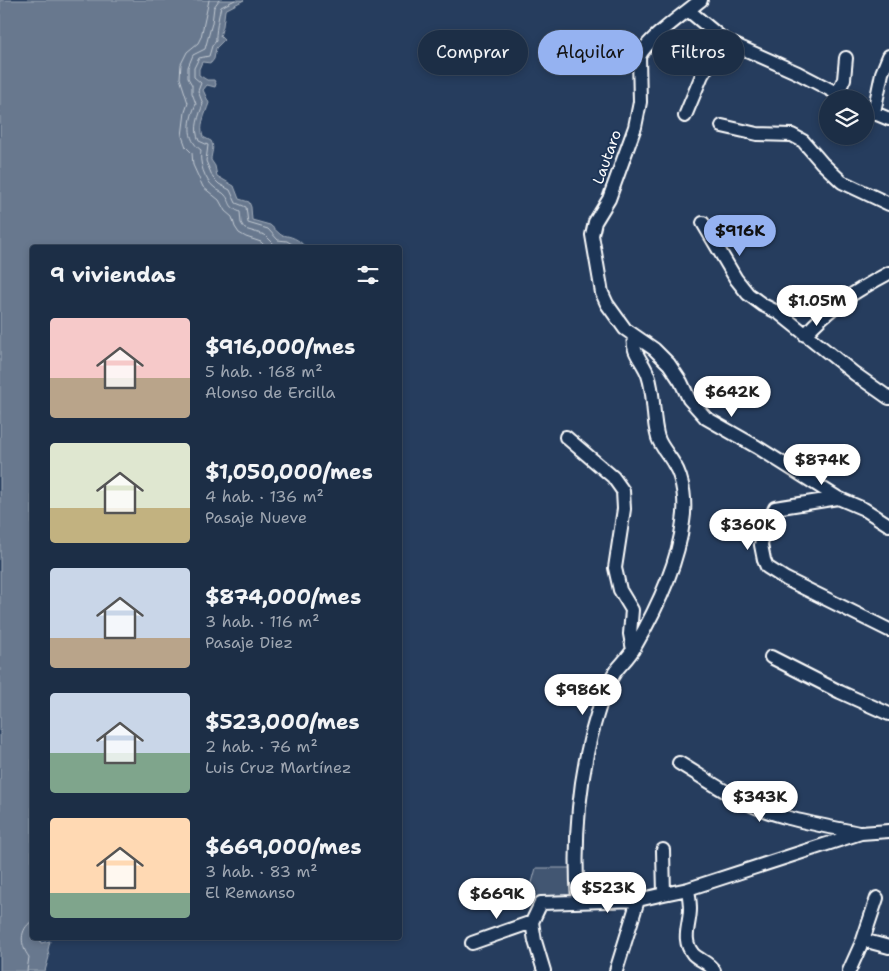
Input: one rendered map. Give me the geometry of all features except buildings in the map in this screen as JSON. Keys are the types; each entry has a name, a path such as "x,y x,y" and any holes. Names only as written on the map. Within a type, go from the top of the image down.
{"street":[{"name":"Lautaro","path":"634,337 624,329 602,293 592,242 593,229 599,215 610,199 635,127 640,102 638,62 641,52 649,43 701,0"},
{"path":"688,10 712,30"},
{"path":"744,49 833,90"},
{"path":"874,96 889,56"},
{"path":"843,90 846,58"},
{"path":"686,116 702,75"},
{"path":"874,113 889,119"},
{"path":"722,126 758,134 787,134 798,138 842,182 889,204"},
{"path":"703,223 741,287 755,300 779,313 805,335 889,398"},
{"path":"805,335 843,299 889,272"},
{"path":"634,337 654,350 669,364 689,400 706,418 757,447 838,498 864,509 889,525"},
{"path":"578,901 576,868 577,826 588,750 602,701 615,672 633,650 662,596 683,524 682,486 677,470 658,440 649,380 634,348 634,337"},
{"path":"566,437 613,477 623,491 624,509 615,568 620,590 632,610 630,634 633,650"},
{"path":"838,498 775,508 763,533 761,545 764,560 767,567 786,579 889,630"},
{"path":"771,657 840,692 889,714"},
{"path":"679,763 744,802 758,808 810,823 861,834"},
{"path":"544,971 535,941 532,922 541,903 638,900 688,889 861,834 889,831"},
{"path":"663,850 664,894"},
{"path":"688,889 690,911 686,930 687,942 693,953 709,964 714,971"},
{"path":"849,971 863,940 877,898"},
{"path":"616,971 638,900"},
{"path":"472,943 532,922"},
{"path":"863,940 889,947"}],"shaded area":[{"path":"536,868 570,868 572,897 528,898"}],"water":[{"path":"0,0 244,0 225,10 220,36 224,40 216,48 214,59 211,63 202,62 199,69 199,75 207,80 214,80 216,84 215,87 207,85 203,90 209,103 202,124 202,133 203,137 211,141 213,148 211,160 215,166 217,176 234,186 239,199 249,202 252,220 270,225 281,235 294,238 303,245 30,245 30,940 40,940 41,943 50,941 49,957 45,971 0,971"}]}
